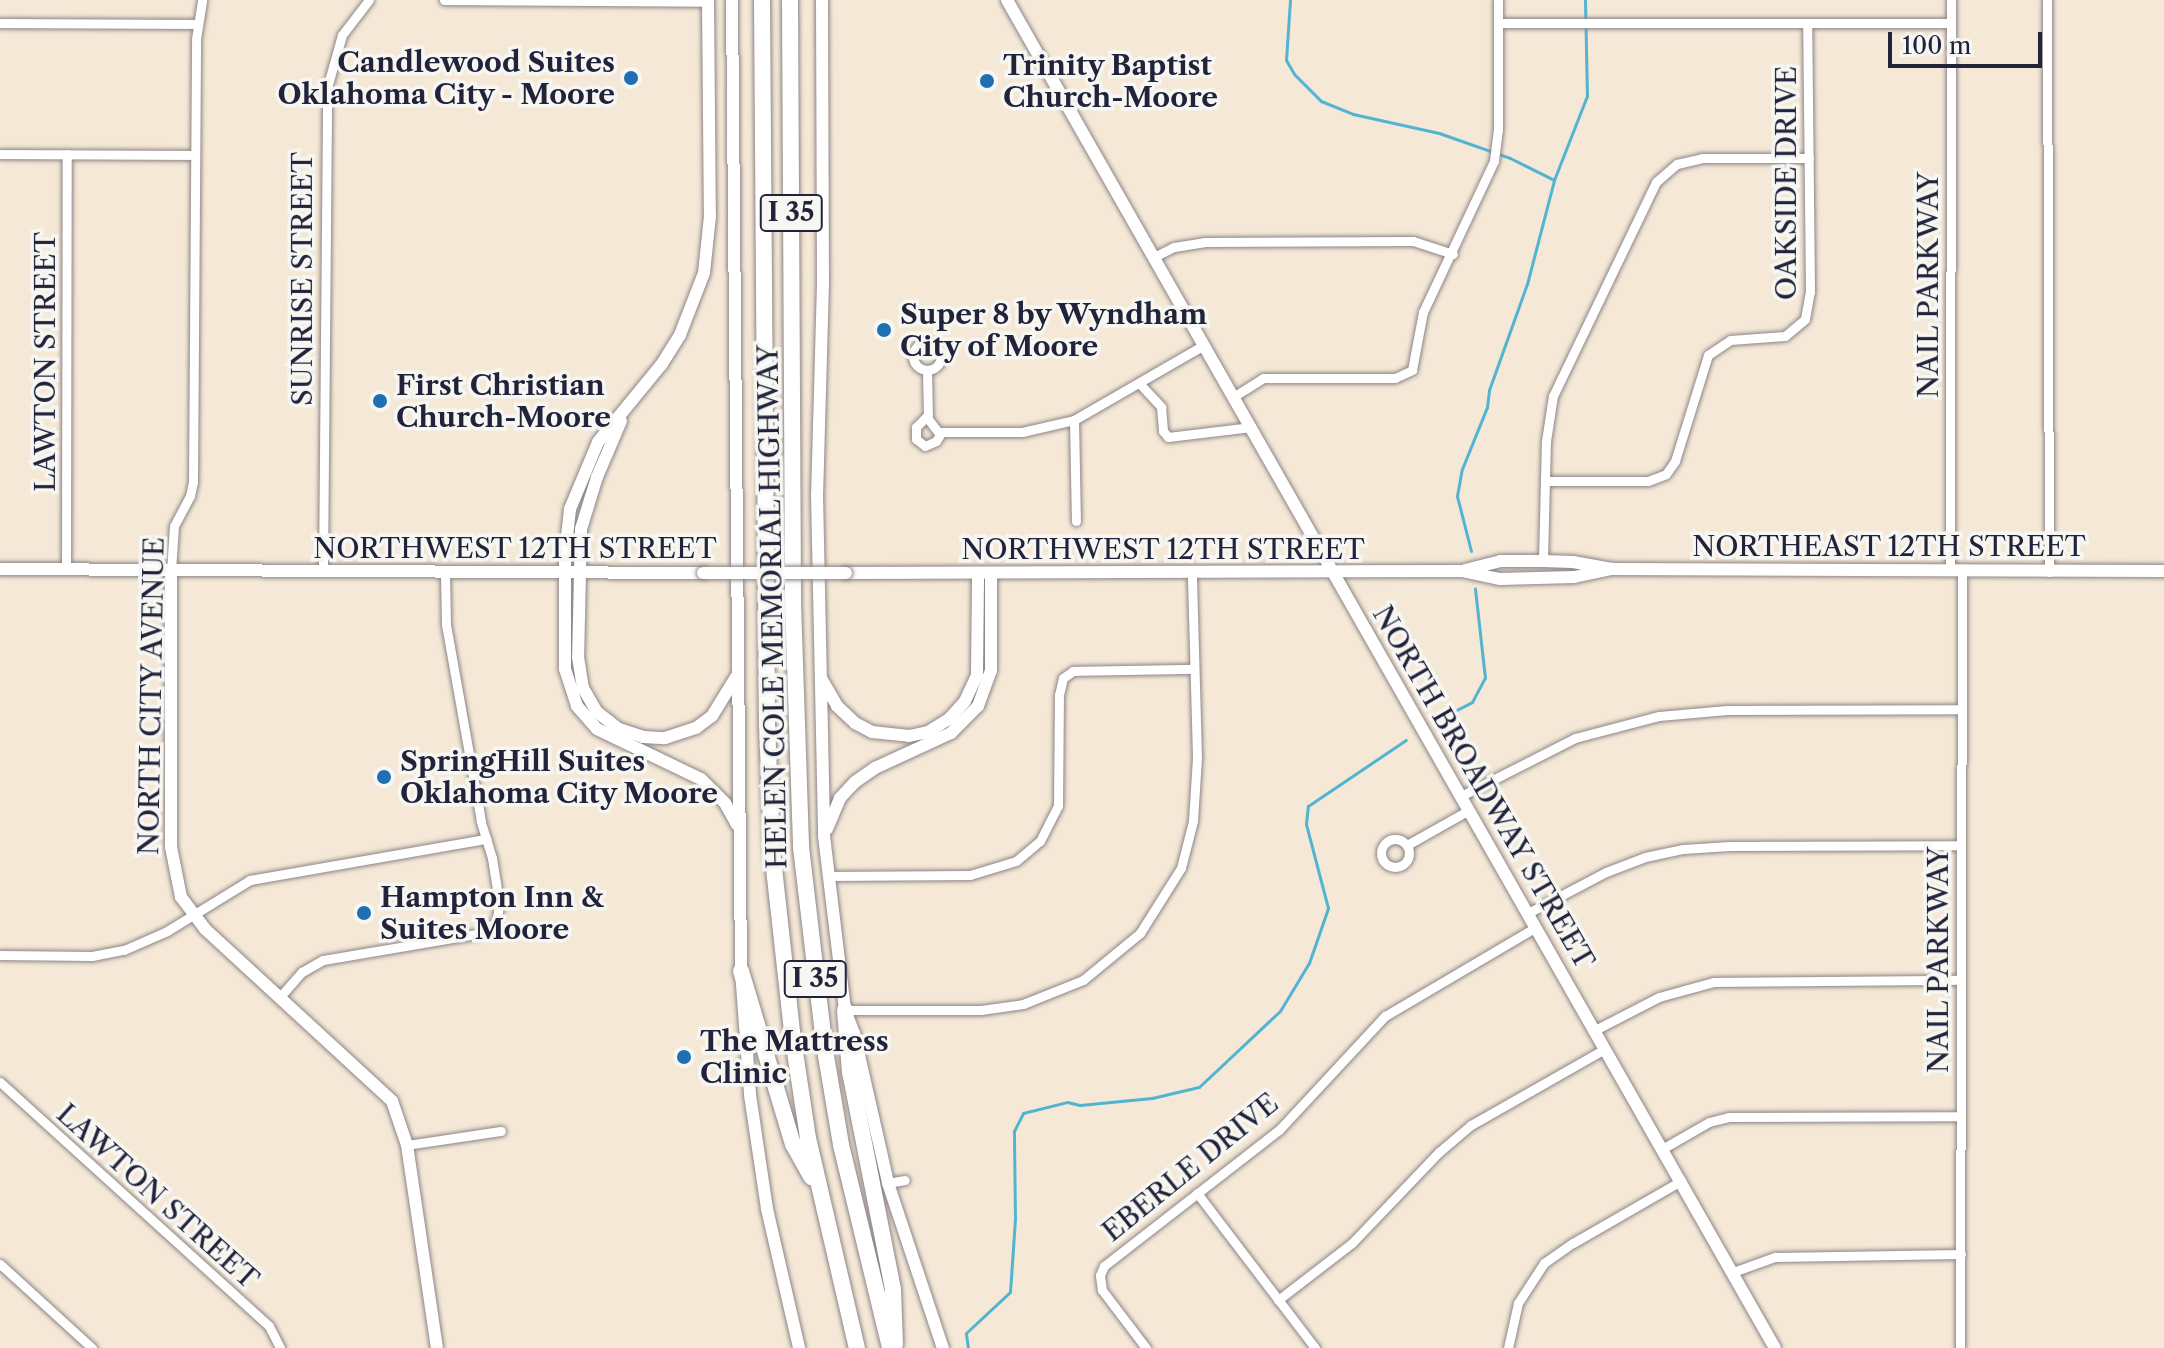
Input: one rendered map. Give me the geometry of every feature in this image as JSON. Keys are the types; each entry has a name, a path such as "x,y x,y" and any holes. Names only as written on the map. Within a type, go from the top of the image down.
{"highway":[{"name":"HELEN COLE MEMORIAL HIGHWAY","path":"762,0 767,724 772,850 793,1039 819,1194 857,1348"},
{"name":"HELEN COLE MEMORIAL HIGHWAY","path":"790,0 793,603 801,847 824,1044 841,1145 893,1348"},
{"path":"741,971 793,1144 819,1194"},
{"path":"845,1010 850,1072 893,1290 893,1348"}],"main road":[{"path":"732,0 741,971 749,1082 767,1209 799,1348"},
{"path":"822,0 823,204 817,494 818,671 824,836 845,1010 854,1033 888,1183 943,1348"},
{"name":"NORTH BROADWAY STREET","path":"1007,0 1775,1348"},
{"path":"708,1 710,216 704,273 680,335 598,442 570,509 564,573 565,669 577,706 608,736 701,779 725,803 739,829"},
{"path":"630,404 611,441 581,529 578,657 583,688 597,712 619,729 654,738 696,728 719,708 737,674"},
{"name":"NORTHEAST 12TH STREET","path":"1462,571 1500,561 1573,562 1613,569"},
{"path":"1543,561 1548,577"},
{"name":"NORTHWEST 12TH STREET","path":"0,569 564,573 1462,571"},
{"name":"NORTHEAST 12TH STREET","path":"1462,571 1500,579 1613,569 2164,571"},
{"name":"NORTH CITY AVENUE","path":"171,571 171,856 181,897 193,915 392,1101 407,1145 437,1348"},
{"path":"818,671 837,706 862,727 898,737 939,726 959,710 977,675 985,573"},
{"path":"824,836 833,810 855,782 875,768 951,733 978,706 991,671 985,573"}],"street":[{"name":"NORTH CITY AVENUE","path":"171,571 174,526 190,496 193,482 196,24 202,0"},
{"name":"SUNRISE STREET","path":"323,571 327,88 329,69 342,35 369,0"},
{"path":"444,0 708,1"},
{"path":"1233,397 1263,378 1395,378 1408,374 1416,361 1417,327 1494,161 1498,138 1498,0"},
{"name":"NAIL PARKWAY","path":"1951,0 1956,571 1961,709 1960,1348"},
{"path":"2047,0 2049,572"},
{"path":"0,23 196,24"},
{"path":"1498,23 1951,23"},
{"name":"OAKSIDE DRIVE","path":"1545,481 1648,481 1666,474 1675,461 1708,355 1730,340 1777,338 1799,326 1810,306 1807,23"},
{"path":"0,154 194,155"},
{"name":"LAWTON STREET","path":"66,569 67,154"},
{"path":"1543,561 1547,424 1556,386 1656,182 1677,164 1702,158 1809,158"},
{"path":"1154,257 1174,247 1204,242 1422,242 1453,254"},
{"path":"927,370 927,416 933,429 941,433 1022,432 1074,420 1204,345"},
{"path":"1139,383 1161,407 1163,431 1168,437 1251,427"},
{"path":"927,416 916,427 914,436 919,443 925,446 936,441 941,433"},
{"path":"1074,420 1076,521"},
{"path":"279,998 302,972 323,960 482,933 494,926 499,902 446,625 445,572"},
{"path":"845,1010 972,1011 1023,1004 1065,990 1120,953 1154,915 1181,868 1188,844 1197,757 1192,573"},
{"path":"828,876 970,875 1016,861 1040,841 1058,806 1059,695 1063,678 1073,671 1082,670 1193,669"},
{"path":"1461,796 1575,738 1659,716 1727,710 1961,709"},
{"path":"1407,845 1469,810"},
{"path":"0,955 92,956 118,952 167,931 235,888 267,876 486,839"},
{"path":"1528,913 1606,872 1645,857 1683,849 1960,845"},
{"name":"EBERLE DRIVE","path":"1146,1348 1102,1290 1101,1271 1108,1261 1279,1130 1385,1016 1536,927"},
{"path":"1595,1030 1659,997 1714,982 1960,980"},
{"path":"1278,1300 1352,1243 1459,1134 1500,1107 1605,1049"},
{"name":"LAWTON STREET","path":"0,1082 269,1326 280,1348"},
{"path":"1662,1149 1709,1122 1729,1117 1961,1116"},
{"path":"407,1145 501,1131"},
{"path":"888,1183 905,1180"},
{"path":"1508,1348 1518,1303 1544,1263 1681,1181"},
{"path":"1197,1193 1315,1348"},
{"path":"1733,1272 1775,1257 1961,1254"},
{"path":"0,1264 92,1348"}],"waterway":[{"path":"1290,0 1286,60 1294,74 1321,101 1353,114 1439,133 1510,158 1554,180"},
{"path":"1471,551 1457,496 1462,469 1487,407 1489,390 1527,284 1554,180 1587,96 1585,0"},
{"path":"1439,719 1472,702 1485,678 1475,589"},
{"path":"968,1348 966,1333 1010,1292 1015,1219 1014,1131 1023,1113 1067,1102 1080,1105 1152,1098 1199,1087 1280,1011 1309,963 1328,908 1306,824 1308,806 1406,740"}],"place":[{"name":"Candlewood Suites Oklahoma City - Moore","path":"631,78"},
{"name":"Trinity Baptist Church-Moore","path":"987,81"},
{"name":"Super 8 by Wyndham City of Moore","path":"884,330"},
{"name":"First Christian Church-Moore","path":"380,401"},
{"name":"SpringHill Suites Oklahoma City Moore","path":"384,777"},
{"name":"Hampton Inn & Suites Moore","path":"364,913"},
{"name":"The Mattress Clinic","path":"684,1057"}]}
